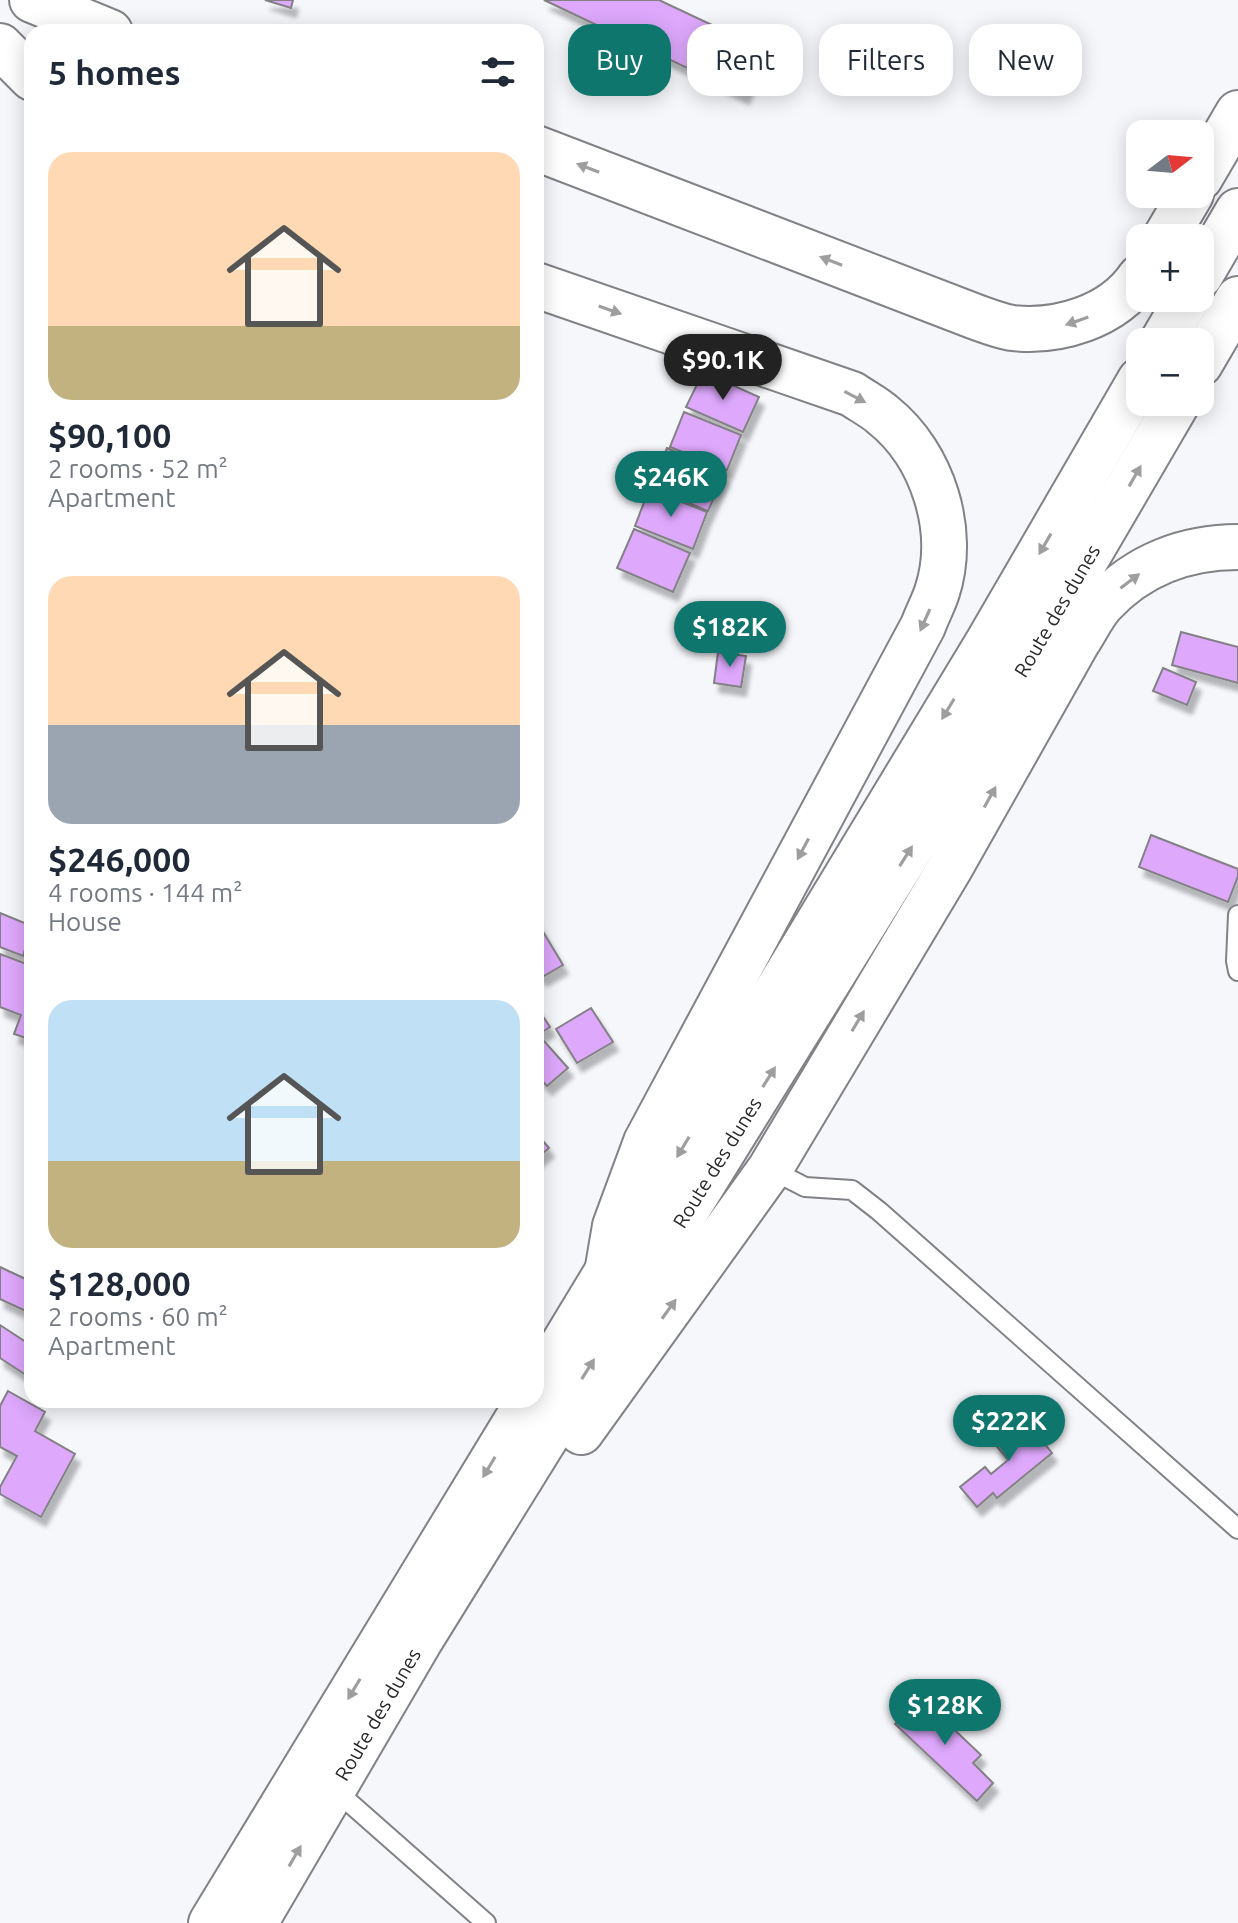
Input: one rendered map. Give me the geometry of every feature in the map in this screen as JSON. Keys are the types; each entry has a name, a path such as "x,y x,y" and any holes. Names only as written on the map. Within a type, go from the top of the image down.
{"highway":[{"path":"32,0 90,24"},
{"path":"0,46 24,70"},
{"path":"1214,154 1238,113"},
{"path":"544,151 1009,328 1044,330 1078,322 1110,306 1126,291"},
{"path":"1214,252 1238,211"},
{"path":"544,288 852,394 884,416 911,444 930,477 942,514 944,553 938,591 923,626 646,1142 615,1226 607,1273"},
{"path":"1214,340 1238,299"},
{"path":"544,1376 988,642 1126,404"},
{"name":"Route des dunes","path":"255,1923 421,1639 1025,664 1170,416"},
{"path":"421,1639 549,1476 770,1169 950,868 1101,605 1133,576 1170,557 1211,547 1238,547"},
{"path":"211,1923 524,1408"}],"lane":[{"path":"1238,915 1238,971"},
{"path":"770,1169 805,1187 852,1190 1238,1529"},
{"path":"334,1789 486,1923"}],"building":[{"path":"265,0 293,0 291,8"},
{"path":"544,0 659,0 710,24 687,24 687,68 671,60 671,24 595,24"},
{"path":"703,372 759,397 743,432 686,407"},
{"path":"684,412 741,435 727,470 670,447"},
{"path":"667,448 725,473 708,511 651,487"},
{"path":"649,489 707,512 693,549 635,526"},
{"path":"634,529 690,553 673,592 617,568"},
{"path":"1181,632 1238,647 1238,683 1172,665"},
{"path":"718,652 746,656 741,687 714,683"},
{"path":"1163,668 1196,682 1187,705 1153,691"},
{"path":"1151,835 1238,869 1228,902 1139,867"},
{"path":"0,913 24,923 23,956 0,947"},
{"path":"544,933 563,965 544,976"},
{"path":"0,954 24,963 24,1037 14,1034 21,1015 0,1007"},
{"path":"591,1008 613,1042 577,1063 556,1029"},
{"path":"544,1041 568,1068 547,1086 544,1083"},
{"path":"0,1267 24,1278 24,1310 0,1299"},
{"path":"0,1325 24,1341 24,1374 0,1358"},
{"path":"8,1391 24,1400 24,1408 38,1408 45,1412 35,1431 75,1454 41,1517 0,1494 0,1487 17,1456 0,1447 0,1406"},
{"path":"1024,1418 1052,1453 997,1498 993,1493 977,1507 960,1487 985,1467 991,1474 1008,1460 994,1443"},
{"path":"920,1697 981,1755 973,1763 993,1783 977,1801 895,1724"}]}
